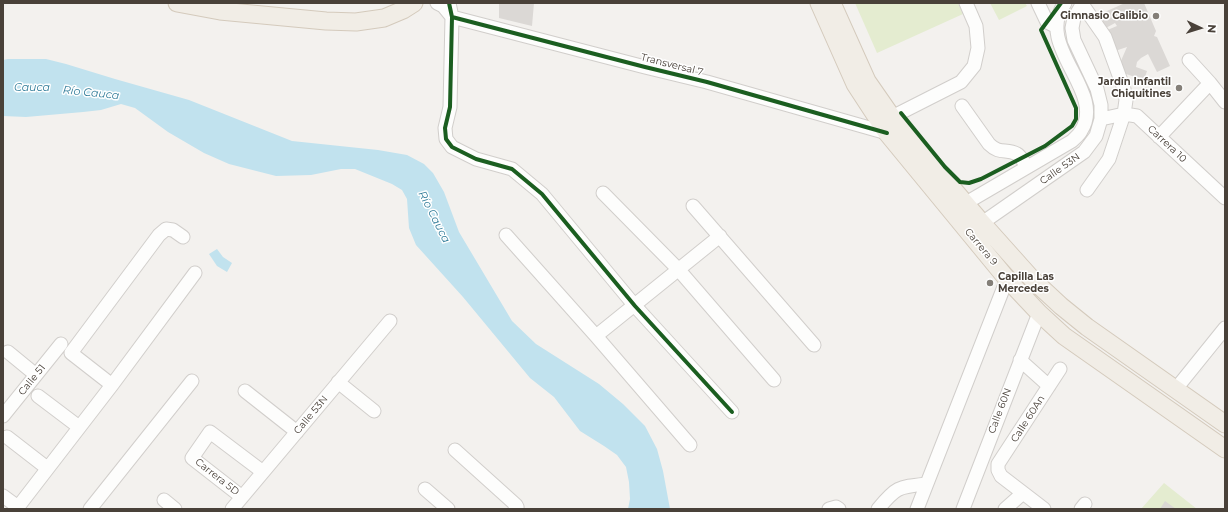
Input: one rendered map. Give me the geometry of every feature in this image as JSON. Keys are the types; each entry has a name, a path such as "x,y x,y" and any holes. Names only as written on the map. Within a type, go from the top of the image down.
{"main road":[{"path":"177,3 220,11 326,21 356,22 384,18 403,10 414,3"},
{"name":"Carrera 9","path":"819,3 855,84 889,125 1007,279 1039,313 1064,336 1225,449"},
{"name":"Carrera 9","path":"832,3 867,81 889,125 966,203 1033,280 1087,328 1225,424"}],"street":[{"path":"437,3 443,6 452,17"},
{"path":"449,3 452,17 450,107 445,128 446,139 452,147 476,159 512,169 542,194 635,306 732,412"},
{"path":"889,125 961,82 974,66 978,48 976,26 966,3"},
{"path":"1038,3 1047,22 1057,27"},
{"name":"Calle 53N","path":"966,203 1072,141 1081,131 1086,120 1086,106 1083,93 1058,38 1057,27 1059,17 1065,3"},
{"path":"1082,3 1108,43 1124,89 1126,100 1124,114 1109,159 1087,190"},
{"name":"Calle 53N","path":"982,223 1084,152 1096,136 1101,119 1101,105 1097,90 1074,40 1072,28 1074,18 1082,3"},
{"name":"Transversal 7","path":"452,17 645,67 889,125"},
{"path":"1189,60 1210,82 1225,102"},
{"path":"1159,136 1210,82"},
{"path":"962,106 994,149 1016,153 1027,167"},
{"path":"1101,119 1124,114"},
{"name":"Carrera 10","path":"1124,114 1137,116 1224,195"},
{"path":"603,193 678,269 774,380"},
{"path":"693,206 814,345"},
{"path":"112,385 71,353 160,235 166,229 173,230 183,237"},
{"path":"506,235 690,445"},
{"path":"596,336 720,236"},
{"path":"3,496 18,507 112,385 195,273"},
{"path":"917,509 1007,279"},
{"name":"Calle 60N","path":"962,509 1039,313"},
{"name":"Calle 53N","path":"232,509 390,322"},
{"path":"1175,390 1225,328"},
{"name":"Calle 51","path":"3,416 61,344"},
{"path":"8,352 36,375"},
{"path":"1020,360 1049,386"},
{"name":"Calle 60An","path":"1023,493 1001,476 998,470 998,464 1060,369"},
{"path":"90,509 192,381"},
{"path":"338,382 374,411"},
{"path":"245,391 297,432"},
{"path":"38,396 79,427"},
{"name":"Carrera 5D","path":"242,497 192,458 210,432 263,472"},
{"path":"7,437 47,468"},
{"path":"455,450 516,505 517,507 515,509"},
{"path":"878,509 889,495 899,488 926,484"},
{"path":"425,488 448,509"},
{"path":"1005,509 1023,493 1044,509"},
{"path":"164,500 175,509"},
{"path":"829,509 836,507 839,509"}],"green space":[{"path":"855,3 958,3 963,14 877,53"},
{"path":"990,3 1025,3 1027,6 999,20"},
{"path":"1164,483 1197,509 1141,509"}],"water":[{"name":"Cauca","path":"46,59 66,64 189,100 292,141 378,150 407,155 424,164 433,173 444,192 459,232 512,321 536,344 599,384 623,404 645,426 657,449 663,471 670,509 628,509 630,499 626,467 617,455 580,431 554,397 530,378 463,297 416,245 409,228 407,199 402,190 392,184 355,169 341,169 311,175 276,176 229,164 204,153 168,132 135,108 121,104 101,110 83,112 26,117 3,116 3,60"},
{"path":"217,249 223,257 232,263 227,272 217,266 209,254"}],"building":[{"path":"499,3 534,3 532,26 499,18"},
{"path":"1125,3 1144,3 1156,31 1154,36 1157,37 1170,66 1157,72 1148,54 1137,62 1136,67 1147,71 1144,80 1123,73 1120,63 1127,47 1115,51 1105,31 1117,26 1115,23 1104,29 1098,15"},
{"path":"1165,501 1176,509 1160,509"}],"cycle path":[{"path":"449,3 452,17 450,107 445,128 446,139 452,147 476,159 512,169 542,194 635,306 732,412"},
{"path":"901,113 945,167 960,182 969,183 981,179 1045,146 1072,126 1076,119 1076,108 1041,30 1061,3"},
{"path":"452,17 707,82 887,133"}],"place":[{"name":"Gimnasio Calibio","path":"1156,16"},
{"name":"Jardín Infantil Chiquitines","path":"1179,88"},
{"name":"Capilla Las Mercedes","path":"990,283"}],"water label":[{"name":"Río Cauca","path":"91,93"},
{"name":"Río Cauca","path":"434,217"}]}
